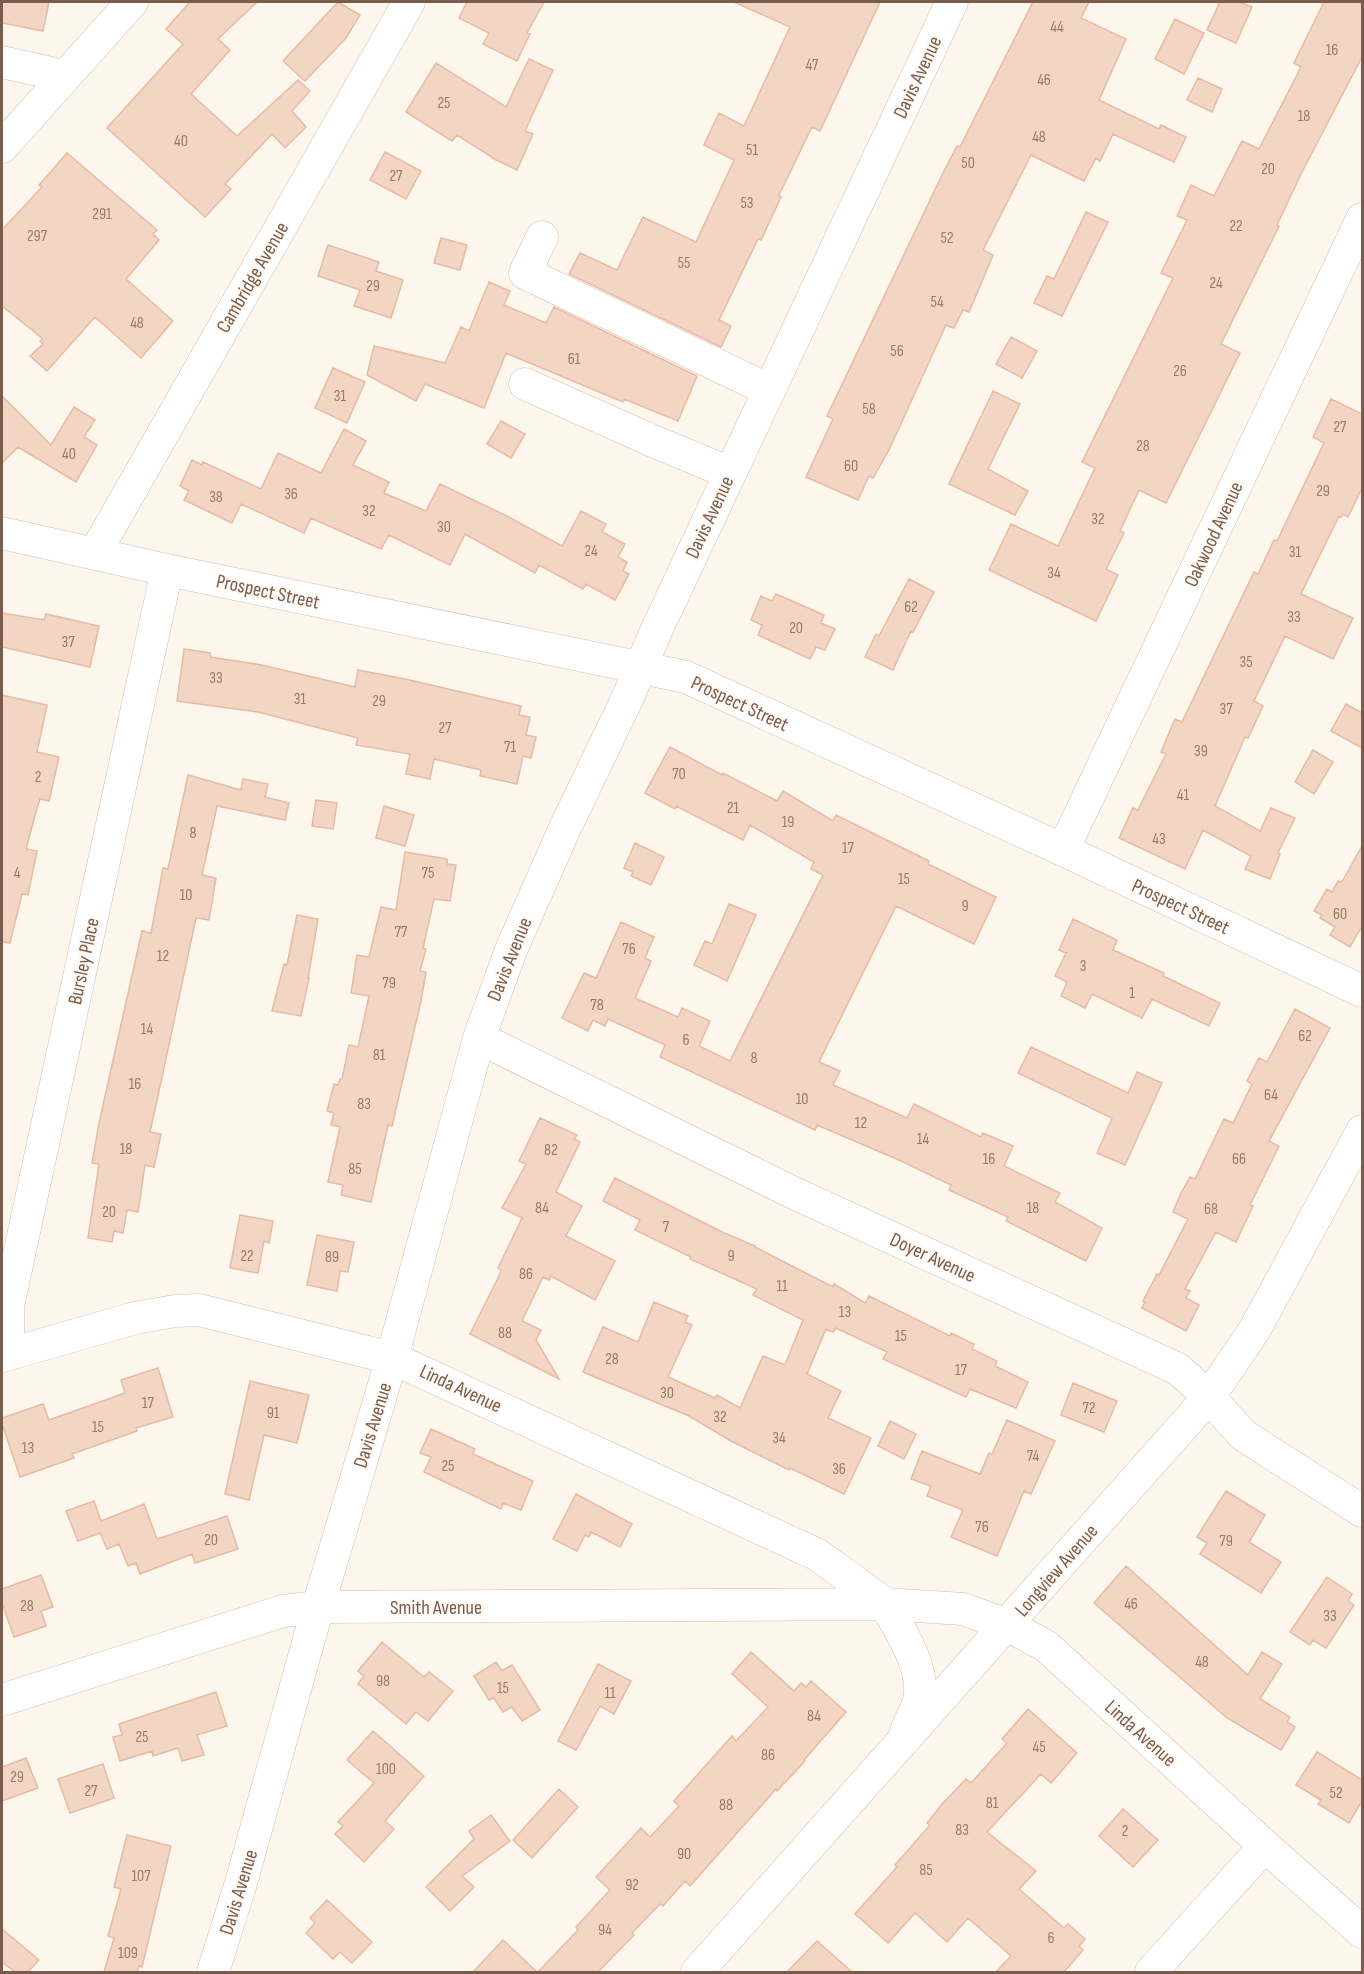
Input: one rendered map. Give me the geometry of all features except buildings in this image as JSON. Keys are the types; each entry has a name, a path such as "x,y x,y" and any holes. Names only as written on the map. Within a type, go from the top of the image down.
{"street":[{"path":"2,147 132,2"},
{"name":"Cambridge Avenue","path":"95,553 409,2"},
{"name":"Davis Avenue","path":"213,1972 241,1883 318,1607 392,1358 478,1038 511,950 657,629 952,2"},
{"path":"2,62 65,76"},
{"name":"Oakwood Avenue","path":"1064,850 1362,219"},
{"path":"542,237 525,273 769,390"},
{"path":"525,384 730,473"},
{"name":"Prospect Street","path":"2,533 167,570 687,677 1064,850 1362,992"},
{"name":"Bursley Place","path":"5,1355 8,1306 167,570"},
{"name":"Doyer Avenue","path":"478,1038 796,1194 1178,1369 1209,1397 1242,1435 1362,1512"},
{"name":"Longview Avenue","path":"698,1972 1209,1397 1255,1329 1362,1131"},
{"name":"Linda Avenue","path":"5,1355 135,1318 175,1311 199,1310 392,1358 435,1376 818,1554 885,1604 907,1642 916,1664 919,1684 919,1700 898,1749"},
{"name":"Linda Avenue","path":"885,1604 963,1609 1007,1625 1046,1646 1362,1932"},
{"name":"Smith Avenue","path":"2,1700 283,1611 318,1607 885,1604"},
{"path":"1151,1972 1265,1846"}]}
